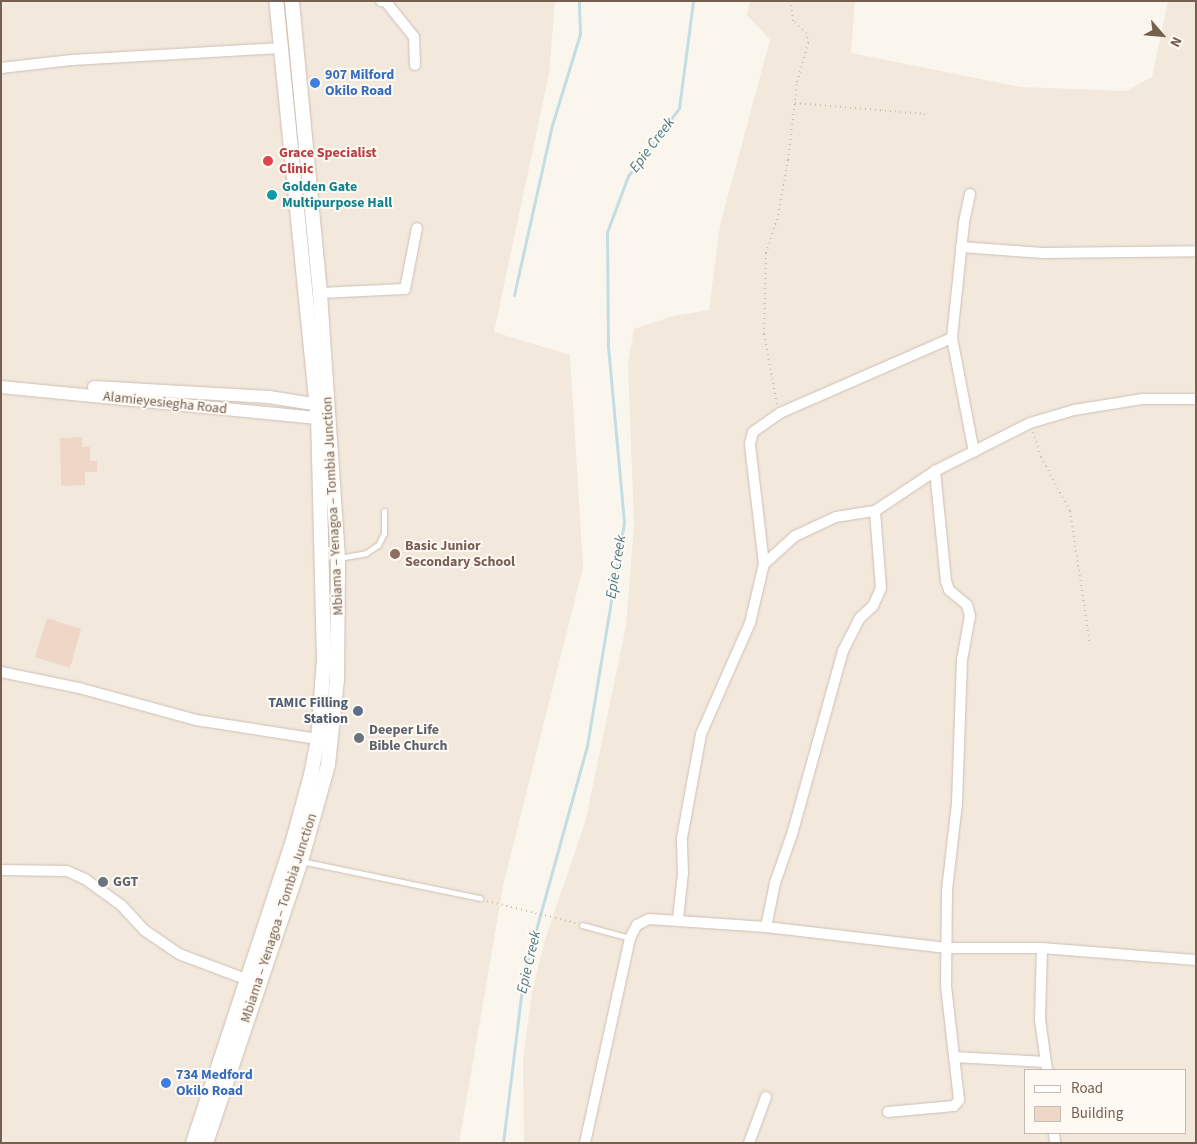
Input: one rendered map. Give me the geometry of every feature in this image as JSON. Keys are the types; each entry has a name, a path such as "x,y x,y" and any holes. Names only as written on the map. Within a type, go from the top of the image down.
{"main road":[{"name":"Mbiama – Yenagoa – Tombia Junction","path":"206,1143 301,861 328,765 338,679 338,558 276,1"},
{"name":"Mbiama – Yenagoa – Tombia Junction","path":"193,1143 292,844 318,739 324,600 320,293 292,1"}],"street":[{"path":"384,1 414,37 415,65"},
{"path":"1,68 92,59 281,48"},
{"path":"970,194 961,247 952,338 974,452"},
{"path":"320,293 405,289 417,228"},
{"path":"961,247 1043,254 1196,251"},
{"path":"678,919 683,874 682,838 701,734 750,623 764,564 750,444 753,432 780,413 952,338"},
{"name":"Alamieyesiegha Road","path":"1,378 109,389 269,397 323,412"},
{"name":"Alamieyesiegha Road","path":"1,387 323,412"},
{"path":"764,564 795,536 836,517 876,511 935,472 1030,423 1074,410 1144,399 1196,399"},
{"path":"888,1112 954,1106 959,1100 946,986 947,890 957,803 959,700 970,616 967,605 948,590 935,472"},
{"path":"766,927 775,883 794,831 843,651 860,618 873,606 880,588 876,511"},
{"path":"1,672 196,720 318,739"},
{"path":"1,870 67,871 85,879 121,904 144,930 179,954 248,980"},
{"path":"587,1142 630,938 637,925 649,919 678,919 766,927 947,948 1042,948 1196,960"},
{"path":"954,1057 1046,1066 1040,1019 1042,948"},
{"path":"750,1143 766,1097"}],"lane":[{"path":"338,558 366,553 378,545 384,533 384,511"},
{"path":"301,861 480,898"},
{"path":"582,925 630,938"}],"path":[{"path":"780,413 764,334 766,253 780,206 795,103 808,43 807,33 793,21 791,1"},
{"path":"795,103 926,114"},
{"path":"1030,423 1041,457 1070,511 1090,645"},
{"path":"480,898 582,925"}],"shaded area":[{"path":"1,1 555,1 549,74 494,332 570,355 583,568 504,881 459,1143 1,1143"},
{"path":"750,1 855,1 851,53 1021,87 1126,91 1152,77 1168,1 1196,1 1196,1143 524,1143 523,1059 532,992 545,939 585,823 626,626 634,524 628,364 634,329 673,316 709,310 720,225 770,40 747,15"}],"building":[{"path":"82,437 82,447 90,447 90,461 97,461 97,472 85,472 85,485 61,486 60,438"},
{"path":"47,618 81,629 70,668 35,657"}],"waterway":[{"path":"514,295 552,125 580,34 579,1"},
{"name":"Epie Creek","path":"503,1143 524,973 587,746 624,522 608,346 607,232 628,176 679,108 693,1"}],"place":[{"name":"907 Milford Okilo Road","path":"315,83"},
{"name":"Grace Specialist Clinic","path":"268,161"},
{"name":"Golden Gate Multipurpose Hall","path":"272,195"},
{"name":"Basic Junior Secondary School","path":"395,554"},
{"name":"TAMIC Filling Station","path":"358,711"},
{"name":"Deeper Life Bible Church","path":"359,738"},
{"name":"GGT","path":"103,882"},
{"name":"734 Medford Okilo Road","path":"166,1083"}]}
